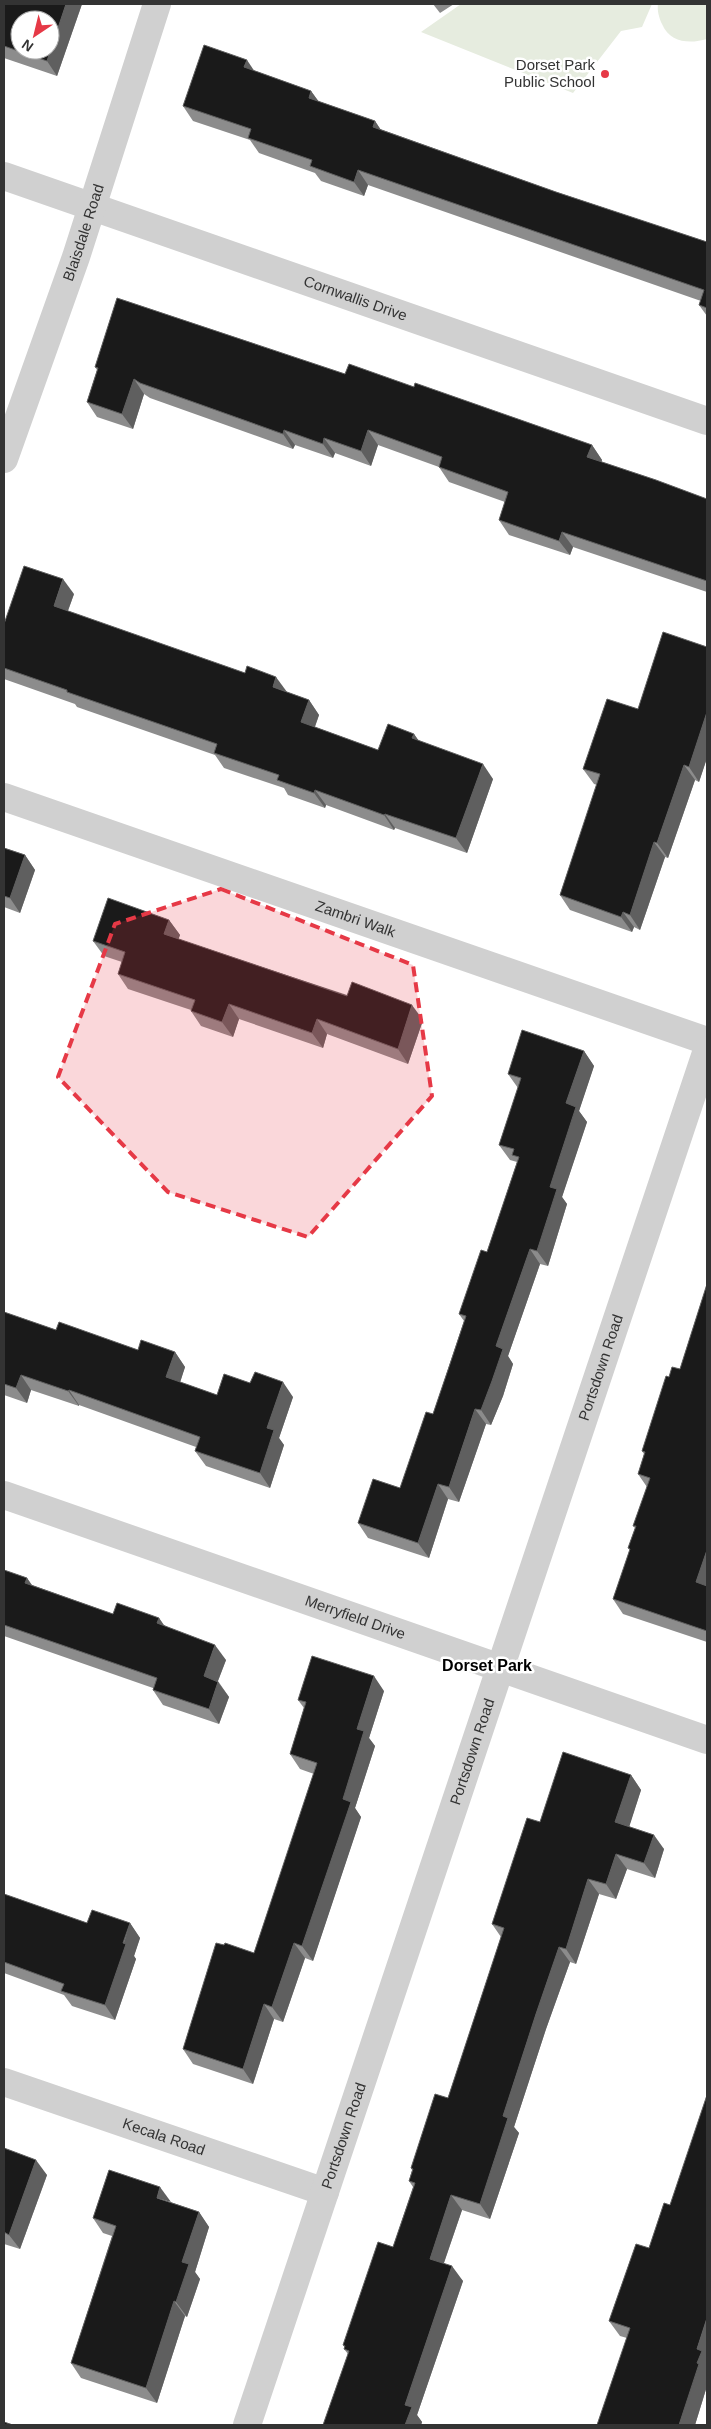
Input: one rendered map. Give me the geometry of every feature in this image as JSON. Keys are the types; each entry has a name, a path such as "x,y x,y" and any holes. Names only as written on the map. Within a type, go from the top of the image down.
{"street":[{"name":"Blaisdale Road","path":"4,459 76,257 157,4"},
{"name":"Cornwallis Drive","path":"4,176 707,421"},
{"name":"Zambri Walk","path":"4,797 707,1041"},
{"name":"Portsdown Road","path":"247,2425 707,1050"},
{"name":"Merryfield Drive","path":"4,1495 707,1740"},
{"name":"Kecala Road","path":"4,2082 324,2192"}],"highlighted area":[{"path":"221,889 413,965 432,1096 308,1237 168,1192 58,1077 115,924"}],"shaded area":[{"path":"461,4 652,4 642,27 621,31 573,93 421,32"},
{"path":"658,4 707,4 707,39 687,41 670,35 661,22"}],"building":[{"path":"4,4 66,4 60,22 60,10 10,10 10,48 4,46"},
{"path":"204,45 247,60 244,67 311,91 309,98 375,121 373,127 556,192 707,242 707,308 699,305 704,290 358,170 354,182 310,166 312,160 248,138 251,129 183,106"},
{"path":"117,298 345,374 349,364 414,387 415,383 592,445 587,457 707,499 707,581 562,532 559,541 499,520 508,492 439,467 442,457 368,430 361,451 324,438 323,444 284,430 283,434 140,383 134,379 122,414 87,402 98,368 95,367"},
{"path":"24,566 63,579 54,606 245,673 247,666 276,677 273,687 309,700 301,722 378,750 388,724 414,734 412,738 483,764 456,838 315,790 314,793 277,780 279,775 214,753 217,744 4,668 4,624"},
{"path":"663,632 707,647 707,712 689,767 684,765 657,843 654,842 630,915 623,912 621,917 560,895 600,774 583,769 607,699 638,709"},
{"path":"4,848 25,855 10,898 4,896"},
{"path":"108,898 169,920 164,934 347,996 352,982 412,1005 398,1049 317,1019 312,1033 229,1004 222,1022 191,1011 195,1000 118,974 125,952 93,941"},
{"path":"522,1030 584,1051 566,1103 576,1107 550,1187 557,1189 537,1251 530,1249 496,1346 503,1349 492,1381 481,1410 475,1409 449,1487 438,1484 418,1543 358,1523 373,1479 400,1488 426,1412 433,1414 466,1316 459,1314 481,1250 487,1252 519,1157 512,1155 514,1149 499,1145 521,1078 508,1074"},
{"path":"707,1284 707,1550 696,1582 707,1586 707,1631 613,1599 630,1549 628,1548 636,1526 633,1526 650,1478 638,1474 645,1452 642,1451 666,1376 669,1377 672,1367 680,1369"},
{"path":"4,1312 56,1330 59,1322 138,1350 141,1340 175,1352 166,1377 217,1395 224,1374 250,1383 255,1372 283,1382 267,1428 274,1430 260,1473 195,1451 200,1437 69,1390 21,1375 16,1388 4,1384"},
{"path":"4,1570 27,1578 25,1583 113,1614 117,1603 159,1618 157,1623 215,1645 204,1676 218,1682 209,1709 153,1690 157,1678 4,1625"},
{"path":"312,1656 374,1676 357,1729 364,1731 343,1799 351,1802 302,1946 294,1943 272,2007 264,2004 243,2069 183,2049 216,1943 224,1945 225,1943 254,1953 317,1763 290,1754 306,1702 298,1700"},
{"path":"563,1752 631,1775 615,1822 654,1835 644,1863 616,1854 606,1884 588,1879 566,1949 559,1947 536,2014 503,2116 508,2118 480,2204 451,2195 430,2259 452,2266 405,2405 412,2407 405,2425 323,2425 349,2351 344,2349 345,2346 343,2345 378,2242 393,2247 415,2183 409,2181 413,2169 411,2168 435,2094 448,2098 504,1928 492,1924 527,1818 540,1822"},
{"path":"4,1894 87,1923 92,1910 130,1923 123,1943 126,1944 105,2005 61,1991 64,1984 4,1962"},
{"path":"707,2095 707,2318 697,2349 702,2351 697,2363 699,2364 679,2425 597,2425 630,2328 609,2321 636,2244 649,2248 664,2203 670,2205"},
{"path":"4,2148 36,2160 9,2235 4,2232"},
{"path":"109,2170 160,2187 157,2198 199,2212 182,2262 189,2264 176,2302 174,2301 146,2388 71,2363 116,2226 93,2218"}],"place":[{"name":"Dorset Park Public School","path":"605,74"}],"district":[{"name":"Dorset Park","path":"487,1665"}]}
